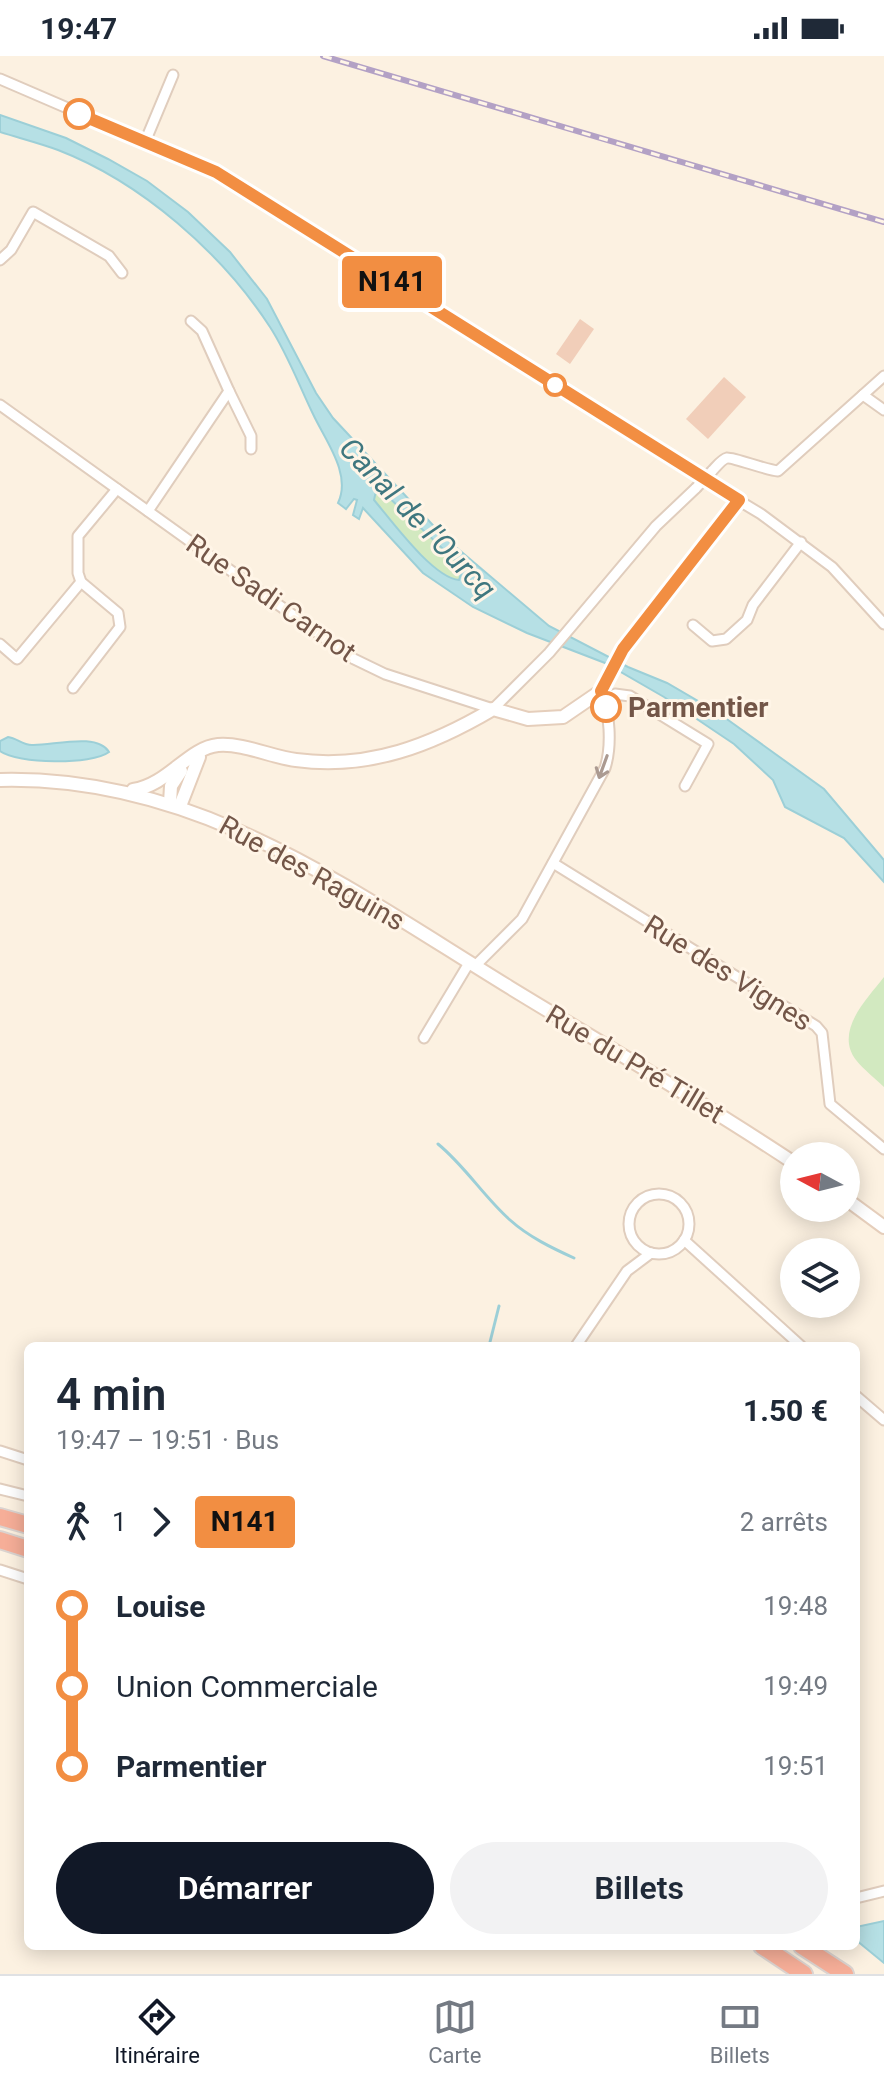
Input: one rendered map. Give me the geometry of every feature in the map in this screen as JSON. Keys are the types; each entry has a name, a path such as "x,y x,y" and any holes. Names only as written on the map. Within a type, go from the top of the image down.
{"highway":[{"path":"0,1517 24,1524"},
{"path":"0,1540 24,1548"},
{"path":"768,1950 804,1974"},
{"path":"808,1950 845,1974"}],"street":[{"path":"145,142 173,75"},
{"path":"0,79 229,179 801,542 832,567 884,624"},
{"path":"0,260 11,250 33,212 109,256 122,273"},
{"path":"191,321 202,331 251,436 251,449"},
{"path":"122,791 154,785 203,750 217,745 295,760 368,760 436,740 493,709 549,653 656,526 725,458 778,471 884,376"},
{"path":"148,511 229,391"},
{"path":"863,395 884,410"},
{"name":"Rue Sadi Carnot","path":"0,405 354,659 385,674 528,719 563,717 604,690"},
{"path":"73,688 120,627 118,613 81,582 78,573 78,536 117,489"},
{"path":"424,1038 472,965 522,919 605,768 608,758 604,690 623,649 739,500"},
{"path":"693,625 712,641 726,639 747,620 753,605 801,542"},
{"path":"0,644 17,659 81,582"},
{"path":"604,690 630,696 708,744 685,786"},
{"path":"175,804 203,750"},
{"path":"175,804 171,786 191,759"},
{"name":"Rue des Raguins","path":"0,780 41,779 122,791 175,804 216,819 311,867 472,965"},
{"name":"Rue des Vignes","path":"553,863 816,1026 822,1033 830,1104 884,1149"},
{"name":"Rue du Pré Tillet","path":"472,965 780,1154"},
{"path":"627,1271 651,1253 670,1252 684,1240 688,1230 686,1210 671,1196 661,1194 642,1199 635,1206 629,1225 636,1243 651,1253"},
{"path":"860,1209 884,1227"},
{"path":"684,1240 797,1342"},
{"path":"579,1342 627,1271 636,1243"},
{"path":"860,1399 884,1420"},
{"path":"0,1451 24,1459"},
{"path":"0,1489 24,1495"},
{"path":"0,1570 24,1578"},
{"path":"860,1897 884,1891"}],"green space":[{"path":"381,490 463,568 459,580 437,569 402,534 374,500 373,494"},
{"path":"884,977 884,1087 856,1060 849,1038 855,1016"}],"water":[{"name":"Canal de l'Ourcq","path":"0,115 66,138 147,181 188,212 230,252 267,299 316,393 333,418 444,537 549,626 628,667 667,683 717,712 824,789 884,860 884,882 844,838 785,807 773,780 734,744 664,697 605,663 527,633 473,607 423,573 363,508 359,519 353,515 357,500 354,499 346,509 338,503 342,481 330,446 276,337 251,299 228,273 177,223 119,181 58,150 0,132","holes":["381,490 463,568 459,580 449,577 425,559 374,500 376,491"]},
{"path":"8,737 32,745 85,741 103,746 109,752 72,761 22,758 0,751 0,741"},
{"path":"884,1921 884,1963 860,1943 860,1926"}],"building":[{"path":"580,319 594,329 570,364 556,354"},
{"path":"724,377 746,397 708,439 686,419"}],"waterway":[{"path":"438,1144 510,1220 533,1237 574,1258"},
{"path":"490,1342 499,1306"}],"railway":[{"path":"323,56 884,222"}],"bus line":[{"name":"N141","path":"79,114 216,172 739,500 623,649 601,691 606,707"}],"place":[{"name":"Parmentier","path":"606,707"}]}
